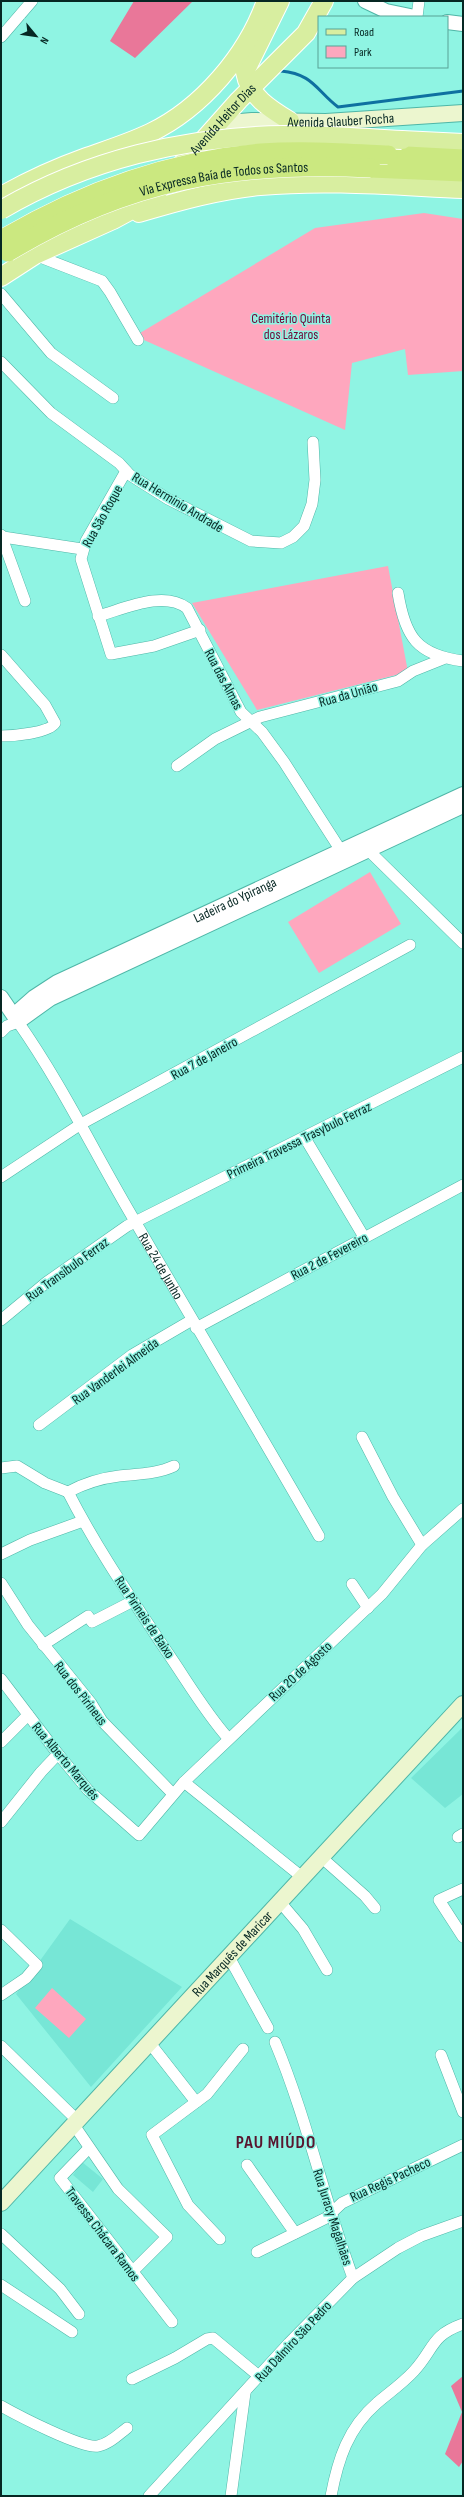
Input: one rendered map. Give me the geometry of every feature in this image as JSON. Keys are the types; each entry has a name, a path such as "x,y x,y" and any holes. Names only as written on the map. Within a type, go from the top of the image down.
{"highway":[{"name":"Via Expressa Baía de Todos os Santos","path":"3,250 38,218 88,195 176,166 262,153 308,152 463,159"},
{"name":"Via Expressa Baía de Todos os Santos","path":"3,250 70,218 126,195 180,180 262,168 307,166 463,172"}],"main road":[{"path":"1,196 46,173 127,143 167,123 190,107 211,87 242,48 253,30 266,1"},
{"path":"280,1 245,72 250,89 270,108 290,121"},
{"name":"Avenida Heitor Dias","path":"1,276 36,255 113,220 150,200 250,89 306,33 324,1"},
{"name":"Avenida Glauber Rocha","path":"218,124 238,121 326,122 463,113"},
{"path":"1,210 37,191 78,173 138,154 223,138 285,135 463,143"},
{"path":"127,143 143,143 156,147 164,152 170,160 172,177"},
{"name":"Via Expressa Baía de Todos os Santos","path":"113,220 184,200 259,186 329,183 463,189"},
{"name":"Rua Marquês de Maricar","path":"1,2203 463,1704"}],"street":[{"path":"1,37 32,1"},
{"path":"365,1 386,11 411,16"},
{"path":"416,16 419,1"},
{"path":"448,22 463,24"},
{"path":"36,255 102,281 138,340"},
{"path":"1,294 51,353 114,398"},
{"name":"Rua Herminio Andrade","path":"1,362 52,413 126,471 168,499 239,537 250,541 281,542 299,532 308,517 315,480 313,442"},
{"name":"Rua São Roque","path":"126,471 82,549 81,559 84,574 111,654 154,646 200,630"},
{"path":"25,601 2,536 82,549"},
{"path":"398,593 405,623 412,638 424,649 444,659 463,661"},
{"name":"Rua das Almas","path":"98,616 154,601 168,600 187,608 200,630 241,712 262,732 284,762 344,856"},
{"path":"1,655 45,705 56,723 49,728 29,733 1,736"},
{"name":"Rua da União","path":"177,766 215,739 268,714 323,702 342,694 398,681 413,672 444,659"},
{"name":"Ladeira do Ypiranga","path":"364,847 463,794"},
{"name":"Ladeira do Ypiranga","path":"10,1024 48,994 211,910 463,806"},
{"path":"364,847 463,943"},
{"name":"Rua 7 de Janeiro","path":"1,1177 81,1124 410,946"},
{"name":"Rua 24 de Junho","path":"1,997 10,1024 81,1124 135,1222 319,1536"},
{"name":"Primeira Travessa Trasybulo Ferraz","path":"135,1222 238,1169 305,1138 463,1057"},
{"path":"305,1138 364,1237"},
{"name":"Rua 2 de Fevereiro","path":"194,1324 463,1185"},
{"name":"Rua Transibulo Ferraz","path":"1,1320 46,1282 135,1222"},
{"name":"Rua Vanderlei Almeida","path":"39,1425 132,1356 194,1324"},
{"path":"362,1437 393,1498 422,1545"},
{"path":"1,1468 17,1466 45,1482 68,1492 84,1484 118,1476 159,1472 174,1466"},
{"name":"Rua Pirineis de Baixo","path":"68,1492 83,1521 133,1601 207,1711 228,1738"},
{"name":"Rua 20 de Agosto","path":"139,1836 184,1782 228,1738 368,1608 392,1584 422,1545 463,1509"},
{"path":"1,1554 30,1540 83,1521"},
{"name":"Rua dos Pirineus","path":"1,1583 43,1645 114,1736 173,1794"},
{"path":"352,1584 368,1608"},
{"path":"43,1645 88,1616 92,1622 133,1601"},
{"name":"Rua Alberto Marquês","path":"1,1679 58,1754 96,1798 139,1836"},
{"path":"1,1742 28,1715"},
{"path":"1,1822 41,1772 58,1754"},
{"path":"184,1782 302,1877"},
{"path":"321,1857 365,1896 375,1908"},
{"path":"463,1889 439,1900 463,1937"},
{"path":"280,1902 303,1928 327,1970"},
{"path":"1,1930 37,1965 26,1978 1,1995"},
{"path":"229,1957 268,2028"},
{"path":"149,2042 196,2102"},
{"name":"Rua Juracy Magalhães","path":"275,2042 299,2104 331,2213 353,2278"},
{"path":"1,2046 76,2123 89,2148 124,2194 167,2237 132,2272"},
{"path":"220,2239 188,2205 152,2135 215,2086 243,2049"},
{"path":"440,2056 463,2112"},
{"name":"Rua Regis Pacheco","path":"257,2252 326,2218 342,2203 463,2145"},
{"name":"Travessa Chácara Ramos","path":"89,2148 60,2178 172,2322"},
{"path":"246,2165 295,2233"},
{"name":"Rua Dalmiro São Pedro","path":"149,2496 260,2377 289,2343 353,2278 398,2248 421,2236 463,2222"},
{"path":"1,2234 60,2289 79,2314"},
{"path":"1,2284 72,2332"},
{"path":"331,2496 336,2467 350,2434 360,2419 409,2376 438,2337 463,2324"},
{"path":"132,2379 175,2358 207,2339 213,2338 260,2377"},
{"path":"231,2496 244,2393"},
{"path":"1,2406 17,2415 89,2446 108,2442 127,2428"}],"shaded area":[{"path":"134,1 193,1 135,58 110,41"},
{"path":"463,1727 463,1794 445,1808 411,1778"},
{"path":"70,1919 182,1987 91,2087 16,1994"},
{"path":"82,2162 103,2179 93,2192 73,2175"},
{"path":"463,2376 463,2461 459,2467 445,2454 462,2412 451,2386"}],"green space":[{"name":"Cemitério Quinta dos Lázaros","path":"424,213 463,219 463,371 408,375 405,349 352,363 345,430 135,336 315,228"},
{"path":"388,566 408,672 257,710 192,603"},
{"path":"370,872 401,924 319,973 288,922"},
{"path":"52,1988 86,2019 69,2038 35,2008"}],"waterway":[{"path":"281,71 292,73 307,79 338,107 463,91"}],"district":[{"name":"PAU MIÚDO","path":"276,2142"}]}
